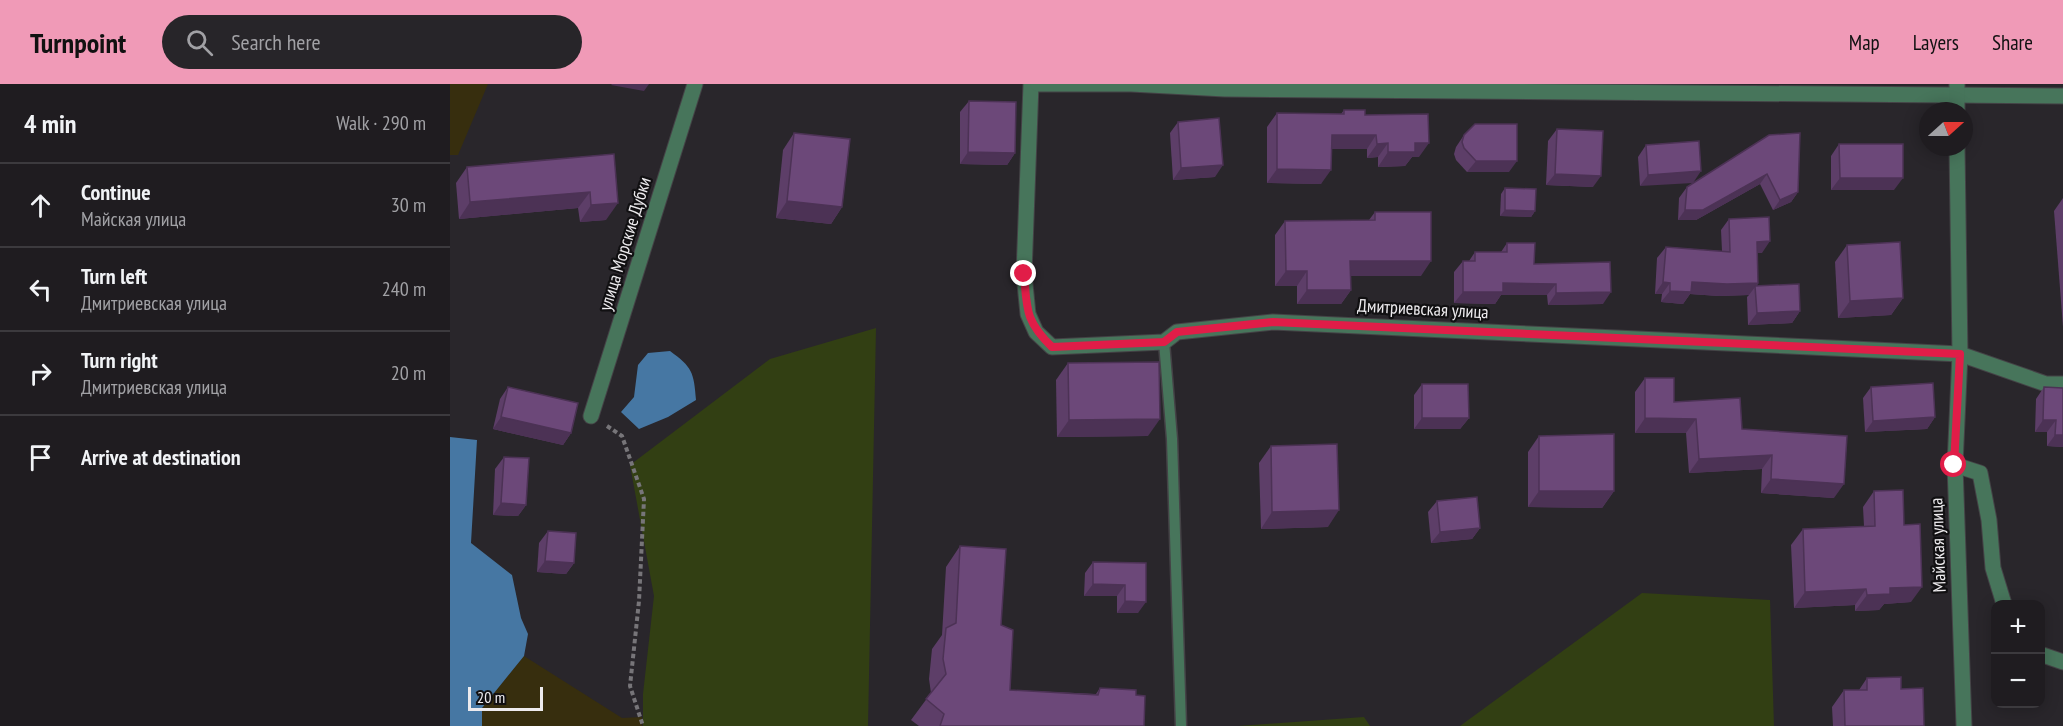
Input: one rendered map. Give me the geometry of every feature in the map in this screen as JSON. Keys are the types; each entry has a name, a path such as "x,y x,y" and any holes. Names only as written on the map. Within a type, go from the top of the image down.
{"street":[{"name":"улица Морские Дубки","path":"591,416 695,84"},
{"name":"Дмитриевская улица","path":"1031,84 1024,274 1028,314 1036,332 1052,347 1164,342 1177,332 1273,322 1960,354 2046,384 2063,384"},
{"path":"1038,84 1226,87 1957,89 2063,96"},
{"name":"Майская улица","path":"1957,156 1960,354 1954,465 1964,726"},
{"path":"1954,465 1980,473 1989,520 1993,568 2003,600"},
{"path":"2045,656 2063,662"}],"lane":[{"path":"1164,342 1172,439 1181,726"}],"path":[{"path":"591,416 622,436 644,499 639,601 630,686 643,726"}],"green space":[{"path":"876,328 868,726 643,726 643,694 654,596 630,465 770,359"},
{"path":"1642,593 1770,600 1774,726 1460,726"},
{"path":"1364,717 1370,726 1238,726"}],"sand":[{"path":"450,84 488,84 458,155 450,155"},
{"path":"524,656 622,718 642,717 642,726 482,726 482,708"}],"water":[{"path":"670,351 683,361 693,376 696,400 668,417 639,429 621,412 634,397 638,365 648,353"},
{"path":"450,437 477,440 471,543 512,575 521,618 528,634 524,656 482,708 482,726 450,726"}],"building":[{"path":"969,101 1016,102 1015,153 968,152"},
{"path":"1344,110 1365,110 1365,115 1428,114 1429,143 1415,143 1415,152 1388,152 1388,143 1377,144 1376,135 1332,135 1331,170 1277,169 1277,113 1344,114"},
{"path":"1219,118 1223,165 1181,168 1178,122"},
{"path":"1475,124 1517,124 1517,161 1476,161 1464,148 1462,142 1464,135"},
{"path":"1557,129 1603,131 1601,176 1555,174"},
{"path":"794,133 850,139 842,207 787,201"},
{"path":"1800,133 1798,192 1780,200 1767,174 1703,210 1685,210 1687,187 1769,135"},
{"path":"1699,141 1701,171 1648,175 1646,145"},
{"path":"1839,144 1903,144 1903,178 1840,178"},
{"path":"614,154 618,203 591,205 590,192 470,202 467,167"},
{"path":"1505,188 1536,189 1535,211 1505,210"},
{"path":"1375,212 1431,212 1431,261 1350,261 1351,290 1307,290 1307,271 1286,271 1285,221 1375,220"},
{"path":"1769,217 1770,241 1757,242 1758,283 1692,282 1691,292 1670,291 1670,283 1663,282 1666,247 1730,252 1729,219"},
{"path":"1900,242 1903,298 1850,301 1847,245"},
{"path":"1507,243 1535,243 1534,264 1610,262 1611,292 1556,293 1556,284 1503,283 1503,292 1463,292 1463,261 1475,261 1475,252 1507,252"},
{"path":"1799,284 1800,311 1757,313 1755,286"},
{"path":"1159,362 1160,419 1069,420 1068,363"},
{"path":"1645,378 1674,378 1674,402 1740,398 1742,429 1847,436 1844,484 1771,479 1772,455 1699,459 1696,419 1645,418"},
{"path":"1933,383 1935,417 1873,421 1871,387"},
{"path":"1422,384 1468,384 1469,418 1422,418"},
{"path":"508,387 578,403 571,433 501,417"},
{"path":"2044,387 2063,388 2063,435 2055,435 2056,420 2043,420"},
{"path":"1614,434 1614,491 1539,491 1539,436"},
{"path":"1337,444 1339,510 1272,512 1271,446"},
{"path":"504,457 529,458 526,505 501,503"},
{"path":"1903,490 1904,525 1920,524 1922,587 1890,588 1890,594 1867,595 1866,589 1805,592 1803,529 1875,526 1874,491"},
{"path":"1477,497 1480,528 1440,532 1437,501"},
{"path":"548,531 576,533 574,563 545,561"},
{"path":"960,546 1006,549 1001,625 1013,630 1010,690 1098,695 1100,688 1136,690 1136,695 1145,696 1144,726 940,726 944,714 926,699 946,674 943,659 946,628 956,623"},
{"path":"1093,562 1146,563 1146,602 1125,601 1125,585 1093,584"},
{"path":"1901,677 1901,689 1923,688 1924,726 1845,726 1844,690 1867,690 1867,678"}],"route":[{"path":"1024,274 1028,314 1036,332 1052,347 1164,342 1177,332 1273,322 1960,354 1954,465"}]}
